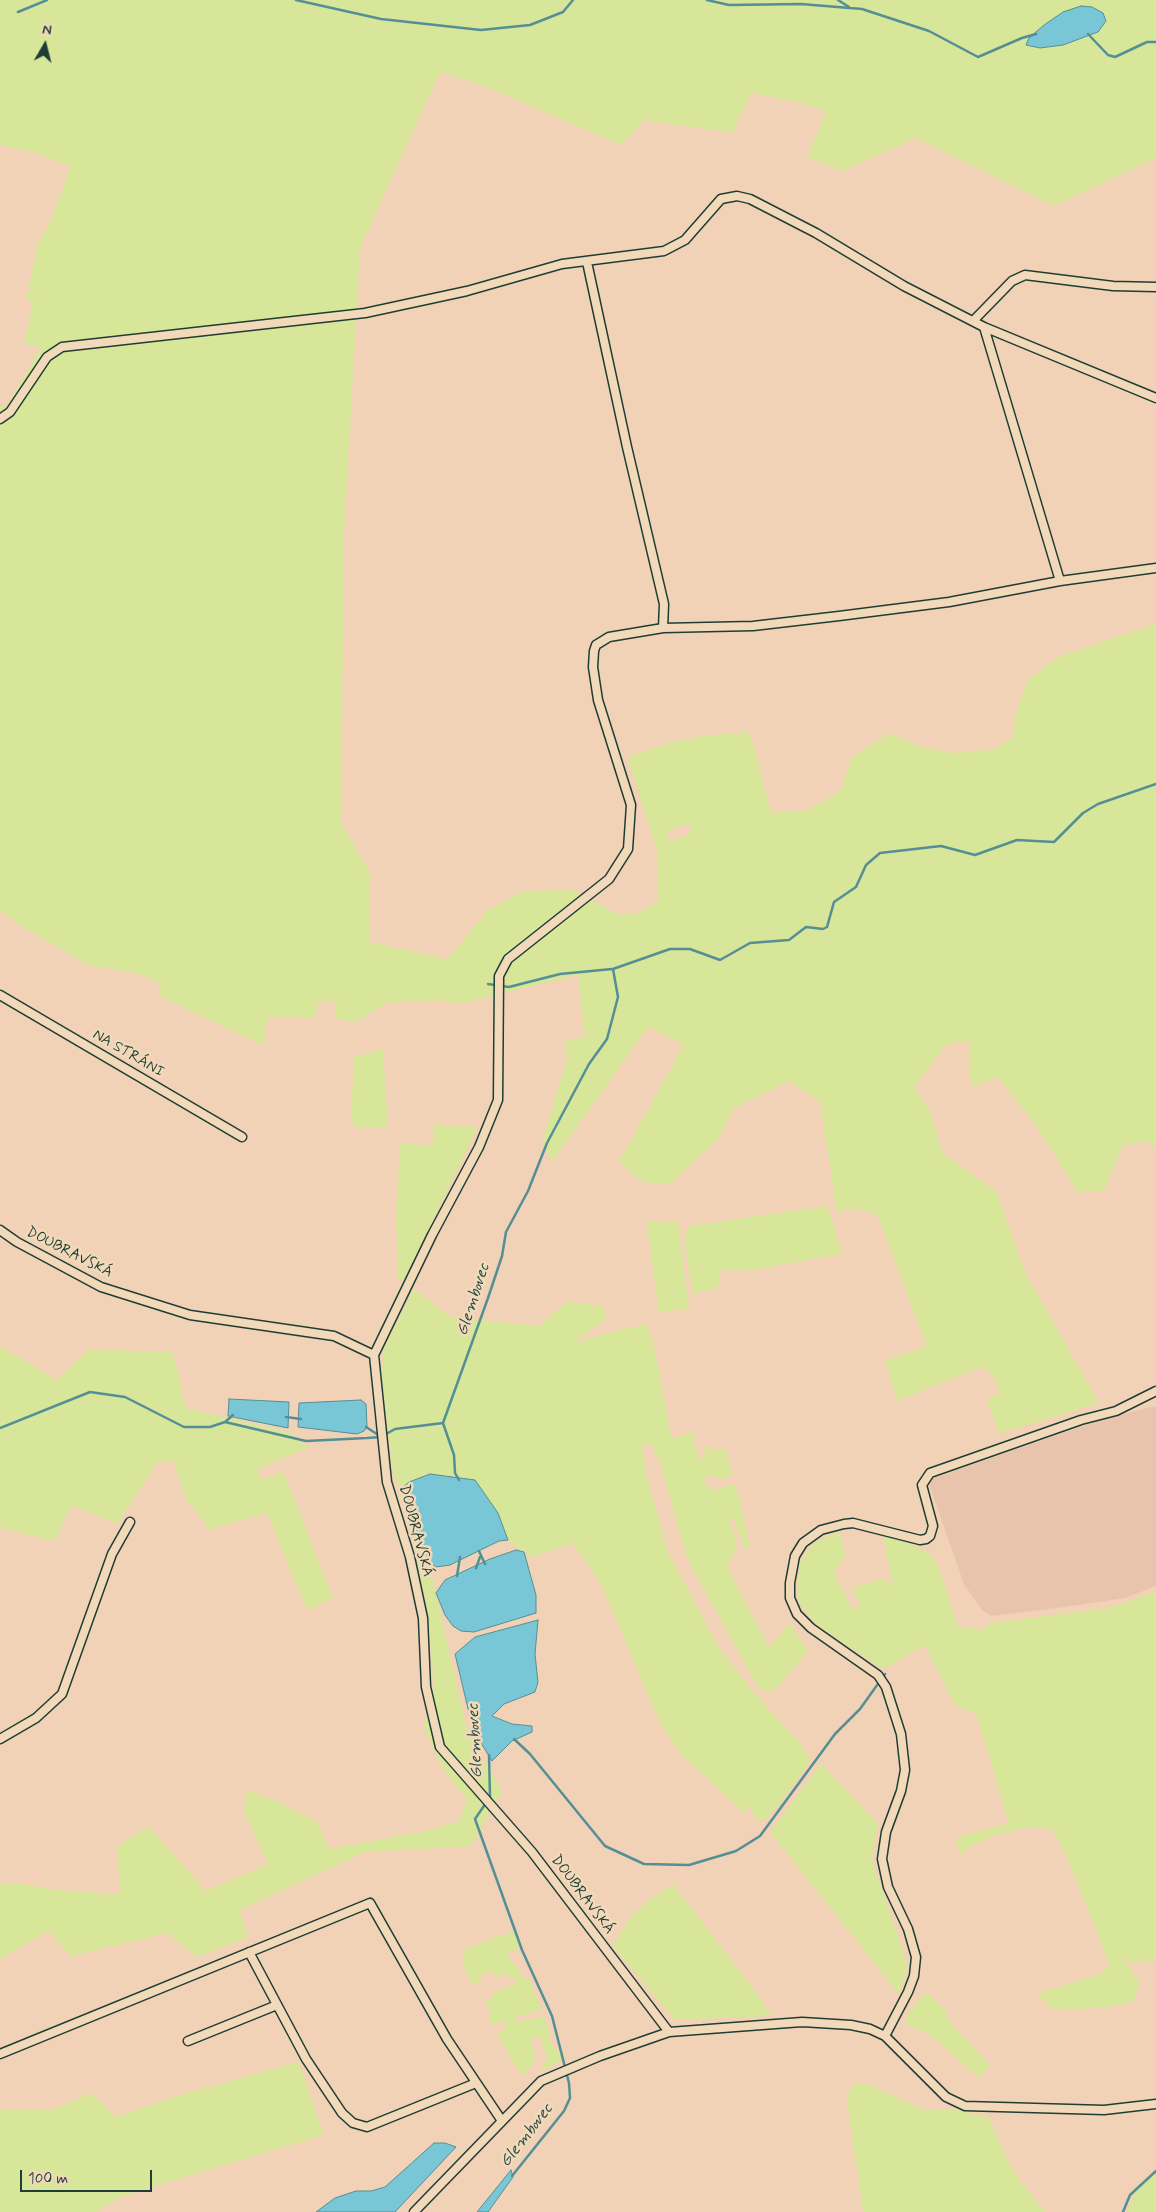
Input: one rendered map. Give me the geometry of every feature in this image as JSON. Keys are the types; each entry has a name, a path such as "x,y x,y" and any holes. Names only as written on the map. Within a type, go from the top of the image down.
{"street":[{"path":"0,419 10,412 47,357 62,347 101,341 365,313 467,291 562,264 664,251 685,240 721,199 736,196 750,199 816,233 904,286 974,320 984,327 1156,398"},
{"path":"588,262 627,446 664,604 663,628"},
{"path":"974,320 1012,281 1025,275 1113,286 1156,287"},
{"path":"984,327 1060,581"},
{"path":"374,1355 432,1235 479,1147 498,1100 499,976 508,958 609,879 628,849 631,805 598,700 592,667 596,645 609,637 663,628 753,626 839,616 948,602 1060,581 1156,568"},
{"name":"NA STRÁNI","path":"0,995 242,1137"},
{"name":"DOUBRAVSKÁ","path":"0,1230 17,1242 101,1287 190,1315 334,1336 374,1355 387,1482 414,1574 422,1618 426,1687 440,1747 532,1852 669,2032"},
{"path":"885,2036 908,1992 914,1976 916,1956 908,1929 888,1886 882,1859 886,1832 901,1790 905,1770 901,1734 886,1687 878,1675 811,1628 798,1614 790,1598 790,1583 795,1556 803,1543 821,1530 844,1524 853,1523 926,1540 930,1536 933,1526 922,1485 930,1474 1116,1411 1156,1391"},
{"path":"0,1739 36,1718 62,1694 112,1554 130,1522"},
{"path":"0,2054 370,1903 446,2039 502,2121"},
{"path":"249,1952 323,2087 342,2113 353,2123 367,2127 476,2083"},
{"path":"188,2041 277,2005"},
{"path":"414,2212 542,2081 600,2056 669,2032 802,2022 851,2026 870,2029 885,2036 946,2097 965,2106 1104,2110 1130,2109 1156,2104"}],"shaded area":[{"path":"1156,1406 1156,1586 1125,1598 1065,1607 991,1616 982,1610 964,1584 929,1484 932,1479 1103,1419"}],"green space":[{"path":"0,0 1156,0 1156,158 1054,206 916,138 842,171 807,157 826,111 802,103 751,93 732,133 645,120 621,145 482,85 440,72 360,248 344,536 341,823 370,872 369,942 447,959 489,909 523,891 572,890 616,913 634,915 657,902 658,854 628,759 631,756 673,742 703,736 746,732 750,736 755,750 771,813 809,810 841,790 851,758 889,733 920,747 955,753 994,749 1012,738 1017,709 1028,680 1058,657 1156,624 1156,1149 1150,1141 1123,1145 1104,1190 1078,1193 1038,1128 998,1077 971,1087 969,1042 948,1043 914,1086 931,1113 942,1153 996,1191 1025,1272 1099,1403 997,1434 996,1423 988,1406 988,1400 999,1393 998,1386 994,1377 986,1369 979,1368 896,1401 886,1360 922,1348 926,1344 875,1213 855,1209 840,1210 838,1219 820,1102 789,1081 734,1108 719,1138 670,1184 643,1182 619,1162 683,1046 688,1047 648,1027 552,1162 542,1141 567,1059 564,1041 585,1037 578,975 458,1004 441,1000 386,1003 356,1022 334,1019 337,1003 319,1000 315,1017 267,1017 264,1046 158,995 162,985 141,974 88,965 18,924 0,910 0,406 6,407 41,347 24,344 33,302 27,300 37,245 51,221 70,166 34,152 0,145","holes":["1063,12 1098,32 1063,45 1040,48 1026,45 1029,38","680,826 689,826 692,829 688,835 676,840 670,840 666,836 669,830"]},
{"path":"383,1049 388,1126 378,1128 356,1127 351,1120 354,1057"},
{"path":"435,1124 478,1127 406,1275 403,1280 398,1279 396,1216 400,1143 432,1145"},
{"path":"828,1206 842,1254 747,1271 743,1269 719,1271 719,1287 693,1295 685,1246 686,1231 689,1226"},
{"path":"647,1221 678,1221 689,1309 659,1312"},
{"path":"414,1289 450,1317 539,1326 566,1302 603,1306 606,1319 578,1339 578,1343 587,1338 647,1324 655,1350 671,1435 674,1438 696,1432 693,1439 700,1460 706,1456 704,1448 707,1446 715,1451 724,1448 728,1457 733,1475 723,1479 710,1475 704,1478 711,1491 734,1484 739,1495 750,1547 745,1549 733,1517 731,1517 729,1519 737,1547 727,1566 768,1646 771,1646 790,1623 808,1651 775,1690 769,1692 758,1687 687,1558 661,1465 653,1446 648,1444 642,1446 647,1478 668,1552 719,1648 757,1696 802,1746 808,1754 809,1763 779,1805 766,1818 760,1822 746,1804 745,1814 681,1754 661,1725 600,1582 573,1543 531,1557 508,1540 498,1513 430,1474 409,1482 402,1488 407,1507 429,1562 468,1734 502,1791 471,1846 365,1852 240,1910 248,1937 197,1957 167,1933 71,1956 48,1931 0,1959 0,1883 17,1883 56,1890 121,1894 117,1847 148,1826 206,1891 268,1864 244,1811 247,1790 277,1801 317,1822 329,1849 424,1831 460,1821 467,1800 443,1769 424,1727 434,1687 428,1613 412,1538 393,1469 382,1383 383,1349"},
{"path":"0,1346 57,1380 89,1349 173,1352 186,1408 291,1433 309,1447 258,1469 260,1480 284,1472 333,1598 307,1610 267,1513 210,1529 186,1500 174,1461 158,1461 117,1524 72,1505 54,1541 0,1528"},
{"path":"837,1532 840,1533 845,1556 835,1570 835,1576 852,1607 859,1607 860,1604 851,1588 883,1579 887,1580 893,1587 883,1535 907,1542 933,1556 944,1582 957,1626 985,1630 987,1624 1112,1607 1156,1591 1156,1960 1134,1963 1123,1959 1139,1982 1134,2001 1111,2007 1054,2010 1036,1994 1103,1973 1109,1963 1066,1855 1054,1831 1046,1827 1025,1828 993,1836 965,1849 961,1857 955,1838 1009,1823 976,1714 955,1705 925,1645 886,1668 881,1668 815,1624 799,1602 797,1587 800,1562 814,1543"},
{"path":"821,1763 878,1824 872,1860 907,1963 906,1976 899,1994 770,1832"},
{"path":"673,1884 772,2016 675,2020 615,1949 613,1945 631,1917 649,1900"},
{"path":"513,1931 521,1944 520,1947 508,1954 507,1957 518,1967 523,1977 531,1982 541,2010 518,2016 515,2021 545,2018 551,2043 562,2056 561,2061 540,2072 547,2056 540,2037 535,2035 531,2042 535,2055 534,2063 522,2076 497,2034 504,2031 506,2027 502,2020 492,2026 489,2022 490,2010 486,2004 495,1992 515,1985 517,1981 504,1973 498,1979 490,1971 482,1973 481,1980 472,1985 466,1973 463,1956 463,1950"},
{"path":"928,1993 945,2010 949,2021 990,2065 979,2078 933,2037 905,2023 910,2011 924,1994"},
{"path":"299,2062 324,2135 122,2196 96,2212 0,2212 0,2110 52,2110 92,2093 115,2117 180,2095"},
{"path":"866,2083 924,2110 958,2110 989,2117 1004,2153 1018,2178 1045,2212 863,2212 847,2100 851,2085"},
{"path":"1156,2172 1156,2212 1127,2212 1138,2186"}],"water":[{"path":"1081,6 1092,7 1103,13 1106,21 1098,32 1063,45 1040,48 1026,45 1029,38 1044,25 1063,12"},
{"path":"229,1399 289,1402 288,1428 228,1416"},
{"path":"361,1400 366,1404 367,1427 364,1431 357,1434 298,1427 299,1403"},
{"path":"430,1474 475,1480 498,1513 508,1540 499,1541 450,1565 436,1567 429,1562 407,1507 402,1488 409,1482"},
{"path":"516,1550 524,1552 536,1595 536,1613 474,1632 461,1631 453,1626 445,1615 436,1593 445,1580 490,1559"},
{"path":"538,1620 535,1654 538,1682 535,1692 504,1704 492,1716 512,1724 532,1726 532,1732 512,1741 492,1761 478,1738 470,1717 455,1654 475,1637"},
{"path":"434,2143 445,2143 456,2147 395,2212 316,2212 335,2198 356,2191 371,2191 385,2187"},
{"path":"511,2170 513,2177 488,2212 477,2212"}],"waterway":[{"path":"18,12 47,0"},
{"path":"296,0 381,19 481,30 530,25 563,12 573,0"},
{"path":"707,0 729,5 801,4 862,9 929,31 978,57 1036,34"},
{"path":"838,0 849,7"},
{"path":"1088,34 1108,55 1115,57 1147,42 1156,42"},
{"name":"Glembovec","path":"459,1480 455,1473 454,1455 443,1423 502,1256 506,1232 528,1191 547,1143 589,1064 607,1039 618,997 613,969 670,949 690,949 720,960 750,943 789,940 806,927 823,929 827,927 834,902 856,887 866,865 880,853 941,846 975,855 1017,840 1054,842 1083,813 1098,804 1156,784"},
{"path":"488,984 509,987 560,974 612,969"},
{"path":"0,1428 90,1392 125,1397 184,1427 210,1427 225,1422 306,1441 381,1437 395,1429 443,1423"},
{"path":"225,1422 233,1415"},
{"path":"286,1417 301,1419"},
{"path":"366,1427 380,1436"},
{"path":"479,1551 485,1564"},
{"name":"Glembovec","path":"457,1576 460,1557"},
{"path":"476,1568 480,1557"},
{"path":"514,1739 530,1754 605,1846 644,1864 689,1865 736,1851 760,1836 835,1734 860,1709 885,1674"},
{"name":"Glembovec","path":"489,1755 490,1797 475,1819 522,1950 552,2016 569,2083 570,2098 564,2111 512,2176"},
{"path":"1123,2212 1130,2195 1156,2171"}]}
